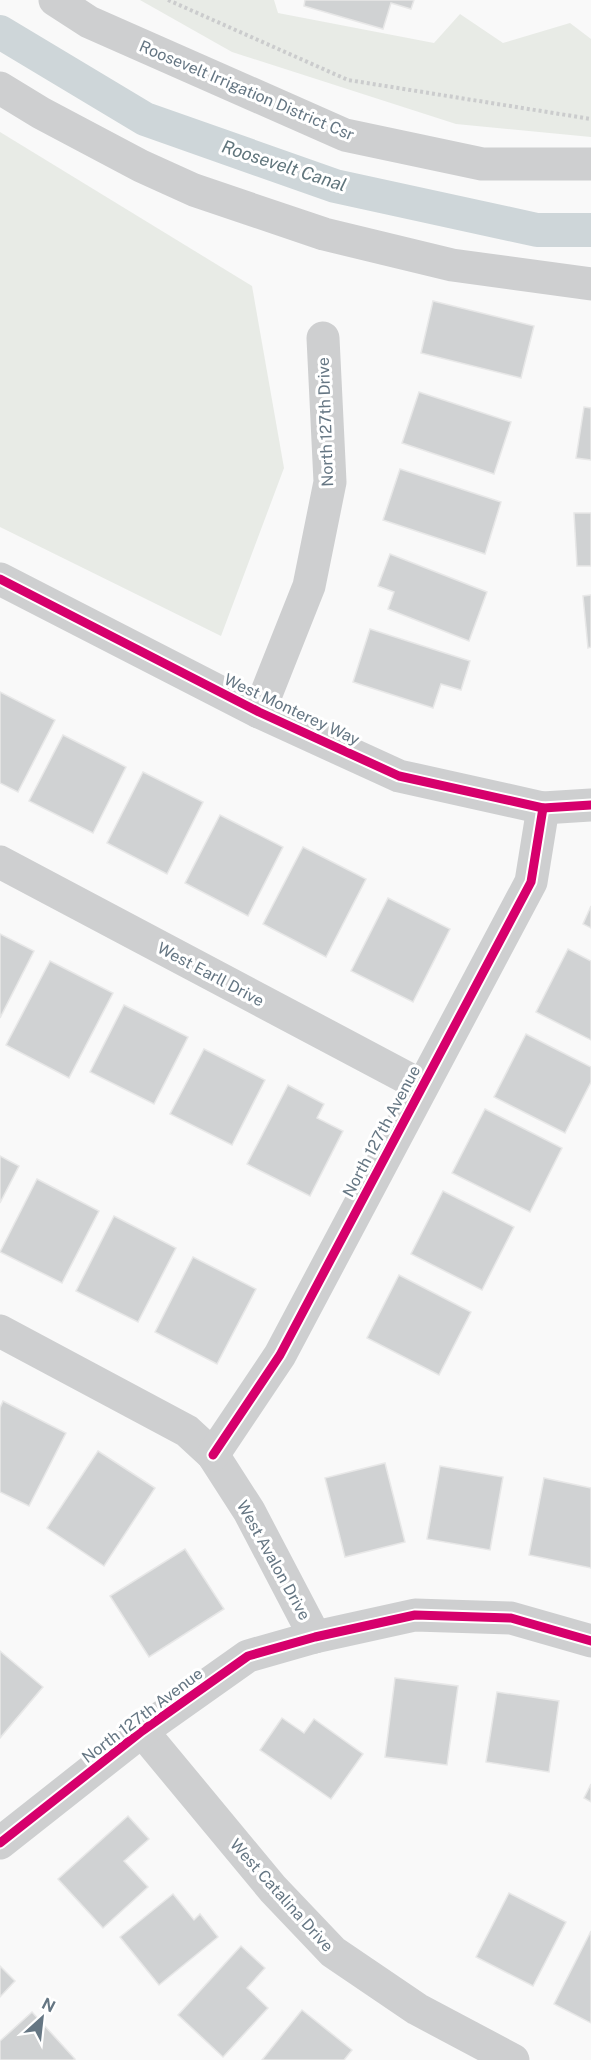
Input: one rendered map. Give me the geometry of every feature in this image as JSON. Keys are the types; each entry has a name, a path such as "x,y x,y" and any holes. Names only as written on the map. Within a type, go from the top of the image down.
{"street":[{"name":"Roosevelt Irrigation District Csr","path":"55,0 89,22 345,135 482,164 591,164"},
{"path":"0,88 41,113 141,166 194,190 324,234 452,265 591,284"},
{"name":"North 127th Drive","path":"259,712 309,586 330,482 323,338"},
{"name":"West Monterey Way","path":"0,579 259,712 399,776 543,808 591,805"},
{"name":"North 127th Avenue","path":"213,1455 280,1355 531,882 543,808"},
{"name":"West Earll Drive","path":"0,862 422,1086"},
{"name":"West Avalon Drive","path":"0,1331 187,1431 213,1455 249,1511 315,1636 415,1615 511,1618 591,1641"},
{"name":"North 127th Avenue","path":"0,1844 142,1731 248,1656 315,1636"},
{"name":"West Catalina Drive","path":"142,1731 273,1889 333,1952 417,2009 513,2060"}],"path":[{"path":"168,0 348,80 591,119"}],"shaded area":[{"path":"140,0 274,0 278,13 434,43 460,14 503,43 570,23 591,39 591,137 456,124 232,52"},
{"path":"0,132 252,286 284,468 221,636 0,527"}],"building":[{"path":"305,0 414,0 411,9 391,3 383,29 304,6"},
{"path":"433,301 534,326 521,378 421,353"},
{"path":"419,392 511,422 494,474 402,443"},
{"path":"584,407 591,408 591,460 576,458"},
{"path":"400,469 501,502 485,554 383,520"},
{"path":"574,513 591,513 591,566 577,566"},
{"path":"390,554 487,592 469,641 388,609 394,592 378,586"},
{"path":"591,595 591,647 588,648 583,596"},
{"path":"370,629 470,661 461,690 441,684 433,708 353,682"},
{"path":"0,692 55,720 18,792 0,783"},
{"path":"63,735 126,767 93,833 29,801"},
{"path":"143,772 203,802 167,874 107,843"},
{"path":"220,815 283,847 248,916 185,883"},
{"path":"303,847 366,879 326,957 263,924"},
{"path":"388,898 450,929 413,1002 351,971"},
{"path":"591,906 591,928 583,924"},
{"path":"0,934 34,951 0,1018"},
{"path":"568,949 591,961 591,1040 536,1012"},
{"path":"50,961 113,993 69,1078 6,1045"},
{"path":"124,1005 188,1037 154,1104 90,1072"},
{"path":"526,1034 591,1067 591,1082 565,1133 494,1097"},
{"path":"204,1049 265,1080 232,1145 170,1114"},
{"path":"288,1085 324,1104 317,1118 343,1131 310,1196 247,1164"},
{"path":"485,1109 562,1148 530,1212 452,1173"},
{"path":"0,1156 19,1166 0,1203"},
{"path":"37,1179 99,1211 62,1283 0,1252"},
{"path":"443,1191 514,1227 482,1290 411,1254"},
{"path":"114,1216 176,1248 138,1322 76,1291"},
{"path":"193,1257 256,1289 217,1364 155,1332"},
{"path":"399,1275 471,1312 439,1375 367,1338"},
{"path":"3,1401 66,1433 29,1506 0,1492 0,1408"},
{"path":"98,1451 155,1488 104,1566 47,1528"},
{"path":"385,1463 405,1542 345,1557 325,1478"},
{"path":"440,1466 503,1477 490,1550 427,1539"},
{"path":"544,1478 591,1488 591,1568 529,1555"},
{"path":"185,1549 224,1609 149,1657 110,1596"},
{"path":"0,1651 43,1687 0,1738"},
{"path":"395,1678 458,1686 447,1765 385,1757"},
{"path":"497,1692 559,1701 549,1772 486,1762"},
{"path":"282,1718 304,1733 314,1719 363,1754 331,1799 260,1750"},
{"path":"591,1784 591,1802 584,1798"},
{"path":"128,1816 149,1839 124,1861 148,1887 103,1928 58,1879"},
{"path":"509,1893 566,1922 533,1986 476,1957"},
{"path":"173,1894 194,1920 200,1914 218,1937 159,1985 120,1937"},
{"path":"591,1931 591,2023 554,2004"},
{"path":"241,1946 265,1968 247,1988 268,2008 223,2057 178,2015"},
{"path":"0,1966 15,1981 0,1997"},
{"path":"302,2010 352,2050 344,2060 262,2060"},
{"path":"32,2012 75,2059 0,2060 0,2041"}],"waterway":[{"name":"Roosevelt Canal","path":"0,32 145,119 335,186 537,230 591,230"}],"cycle path":[{"path":"0,579 259,712 399,776 543,808 591,805"},
{"path":"213,1455 280,1355 531,882 543,808"},
{"path":"0,1843 142,1731 248,1656 315,1637 415,1615 511,1618 591,1641"}]}
